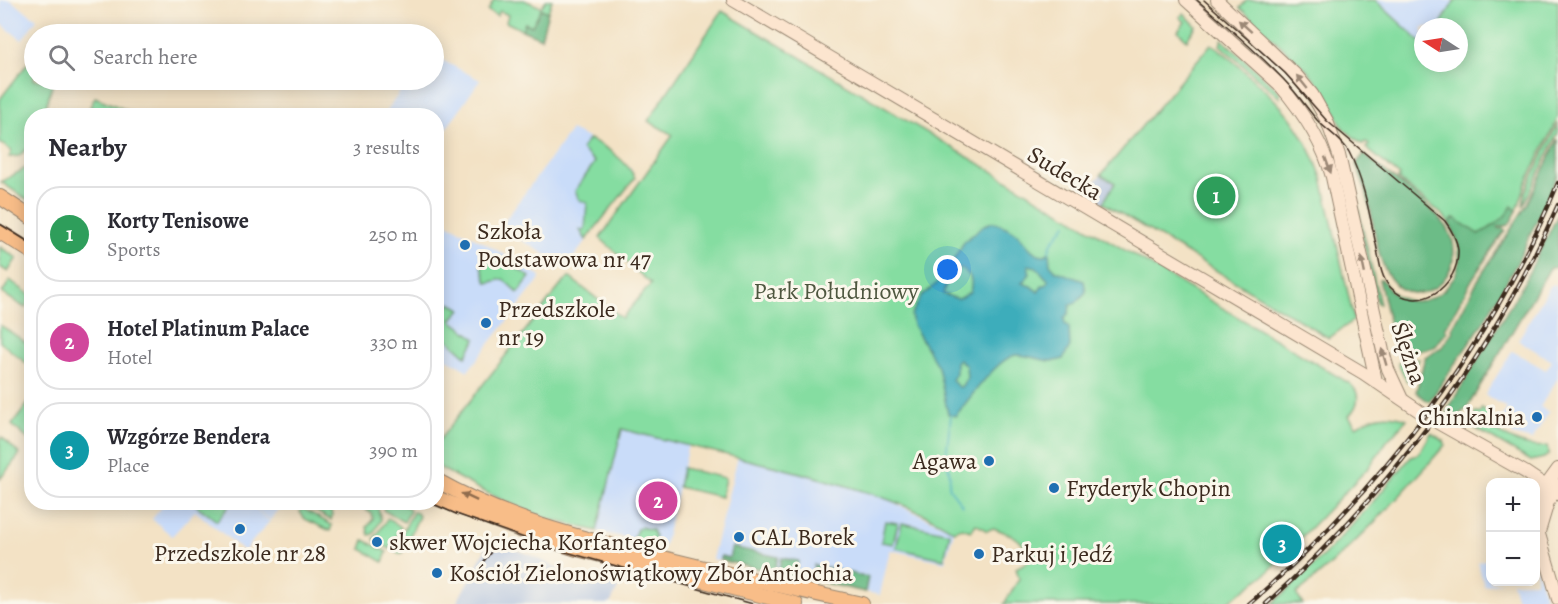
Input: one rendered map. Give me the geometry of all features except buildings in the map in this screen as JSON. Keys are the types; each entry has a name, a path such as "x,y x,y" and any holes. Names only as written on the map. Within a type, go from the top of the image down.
{"main road":[{"name":"Sudecka","path":"733,0 1376,381"},
{"name":"Ślężna","path":"1186,0 1279,84 1314,132 1330,168 1376,381 1403,401"},
{"name":"Ślężna","path":"1217,0 1297,76 1317,103 1330,128 1343,174 1383,351 1388,369 1403,401"},
{"path":"0,198 24,213"},
{"path":"0,232 24,247"},
{"path":"1344,362 1362,355 1369,344"},
{"path":"1403,401 1422,413"},
{"path":"1438,423 1554,491"},
{"path":"1540,521 1554,491 1558,469"},
{"path":"444,484 503,513 543,527 715,571 862,604"},
{"path":"1540,506 1554,491"},
{"path":"444,501 538,537 577,549 796,604"},
{"path":"1538,532 1558,599"}],"shaded area":[{"path":"0,0 10,0 37,19 33,24 24,24 22,40 0,23"},
{"path":"1375,0 1455,0 1444,18 1414,18 1414,36"},
{"path":"444,61 480,80 444,132 444,108 389,108 401,90 444,90"},
{"path":"571,130 601,144 631,169 635,178 566,267 500,227"},
{"path":"1101,175 1115,183 1103,203 1094,198 1092,184"},
{"path":"444,222 483,242 539,275 540,279 468,371 444,357"},
{"path":"1551,285 1556,285 1558,292 1558,378 1540,407 1549,412 1532,440 1513,435 1501,420 1507,408 1485,395 1512,351 1546,370 1552,361 1518,340"},
{"path":"621,429 688,445 664,547 597,531"},
{"path":"738,457 818,476 875,494 951,529 954,531 945,562 890,550 880,595 712,559"},
{"name":"Przedszkole nr 28","path":"159,510 257,510 270,521 244,551 195,511 172,536 152,519"},
{"path":"258,510 279,510 270,520"},
{"path":"483,538 528,554 571,574 619,586 610,604 456,604 485,550"},
{"path":"1486,559 1486,586 1484,586 1478,562"},
{"path":"1540,578 1545,597 1544,602 1518,604 1513,586 1540,586"}],"green space":[{"path":"494,0 524,0 541,7 546,0 552,0 548,12 541,9 532,26 525,23 522,30 506,22 508,15 500,11 497,16 488,11"},
{"path":"1247,0 1375,0 1414,36 1414,72 1468,72 1468,18 1444,18 1455,0 1558,0 1558,118 1525,186 1517,211 1512,207 1506,216 1478,234 1454,218 1449,224 1444,216 1398,179 1400,176 1366,148 1369,145 1366,142 1362,144 1343,128 1327,95 1308,71 1240,8"},
{"path":"541,9 548,12 541,38 522,30 525,23 532,26"},
{"name":"Park Południowy","path":"722,11 1349,383 1356,391 1358,399 1349,416 1356,426 1381,416 1407,419 1387,441 1369,467 1267,573 1225,604 1004,604 1019,579 1016,568 1034,558 1017,538 1007,533 993,528 987,531 976,524 971,531 962,528 954,531 917,511 892,501 824,479 622,429 597,531 533,513 477,488 444,470 444,434 569,277 622,318 651,284 600,238 673,135 648,121"},
{"path":"1184,13 1196,26 1187,40 1178,31 1185,22 1180,17"},
{"path":"1242,17 1249,21 1308,78 1325,101 1338,127 1333,123 1301,73"},
{"path":"1222,39 1280,92 1280,98 1220,45"},
{"path":"1211,44 1228,56 1281,106 1300,131 1315,160 1322,178 1354,320 1329,338 1103,203 1115,183 1101,175"},
{"path":"24,68 24,90 51,90 45,108 24,108 24,151 19,156 9,157 12,151 0,143 0,99"},
{"path":"95,97 121,108 90,108"},
{"path":"1558,123 1558,133 1523,206 1525,192"},
{"path":"589,139 615,155 627,166 635,178 586,240 580,230 585,230 587,203 579,200 575,191 595,162 581,149"},
{"path":"1558,139 1558,175 1517,263 1483,323 1429,402 1416,392 1425,357 1442,347 1453,331 1478,280 1526,206"},
{"path":"1341,144 1344,147 1380,304 1377,303"},
{"path":"1364,154 1423,202 1449,231 1454,247 1453,262 1447,275 1427,292 1414,293 1401,289 1386,271 1379,252 1368,198 1356,164"},
{"path":"24,169 24,197 1,182"},
{"path":"1512,206 1517,211 1509,225 1498,227 1505,230 1473,278 1445,329 1447,331 1434,347 1396,353 1379,279 1382,279 1392,292 1405,299 1418,301 1431,298 1443,291 1452,280 1458,266 1459,250 1456,237 1449,224 1454,218 1478,234 1497,223"},
{"path":"1558,215 1558,267 1550,268 1467,408 1459,415 1452,416 1446,412 1521,288"},
{"path":"0,247 17,258 8,272 0,267"},
{"path":"500,257 530,277 518,293 503,279 487,283 481,265"},
{"path":"10,280 24,291 24,307 2,293"},
{"path":"450,303 461,309 451,320 476,339 466,356 444,336 444,312"},
{"path":"0,325 24,341 24,361 0,342"},
{"path":"1419,359 1410,381 1407,381 1398,363"},
{"path":"1482,408 1489,416 1491,428 1525,445 1547,446 1549,454 1544,458 1531,461 1473,427 1475,412 1479,414"},
{"path":"24,409 24,436 12,425"},
{"path":"1431,433 1444,441 1445,445 1374,523 1296,594 1303,604 1272,604 1344,534 1411,457 1419,454"},
{"path":"2,437 20,454 0,479 0,440"},
{"path":"682,468 725,478 721,497 678,487"},
{"path":"202,510 226,510 217,521"},
{"path":"306,510 332,525 330,531 305,519 300,512"},
{"path":"314,510 332,510 331,520"},
{"path":"366,510 378,510 381,520 373,534 369,535 367,527 373,519 371,513"},
{"path":"383,510 410,510 404,522"},
{"path":"413,512 419,516 402,553 399,554 394,549"},
{"path":"388,518 401,527 390,549 374,539"},
{"path":"885,521 898,523 893,544 881,542"},
{"path":"902,523 950,533 944,559 896,548"},
{"path":"641,527 652,530 655,537 653,544 633,539 637,529"},
{"path":"364,540 387,552 383,562 361,549"},
{"path":"732,547 778,557 774,572 720,560 721,556 729,558"},
{"path":"781,558 798,561 795,576 778,573"},
{"path":"814,565 868,577 865,592 811,580"}],"water":[{"path":"993,222 1004,226 1019,235 1036,253 1045,255 1049,252 1050,264 1056,271 1084,281 1086,292 1076,303 1070,305 1069,313 1064,318 1065,324 1069,327 1070,346 1063,359 1051,361 1023,355 1009,357 992,371 955,416 948,414 938,367 913,325 911,315 921,297 942,279 964,242 984,225","holes":["1028,265 1036,267 1049,281 1038,292 1033,287 1022,283 1030,274","961,268 967,273 971,284 970,292 958,299 943,294 947,283","959,359 966,366 967,378 961,387 958,387 952,380 956,373 956,362"]}],"waterway":[{"path":"1049,252 1051,244 1066,224"},
{"path":"951,415 946,456 950,475 949,484 962,505"}],"tunnel":[{"path":"1422,413 1438,423"}],"tram line":[{"path":"1197,0 1275,70 1317,120 1346,147 1362,184 1381,271 1390,287 1401,295 1413,299 1424,298 1445,285 1457,263 1458,250 1445,221 1327,121 1285,73 1204,0"},
{"path":"0,224 24,239"},
{"path":"444,509 559,550 753,604"},
{"path":"484,561 497,544"}],"railway":[{"path":"1249,604 1343,513 1387,464 1428,412 1466,357 1500,301 1531,243 1558,183"},
{"path":"1266,604 1354,516 1433,420 1469,369 1502,316 1532,261 1558,205"}],"place":[{"name":"Korty Tenisowe","path":"1216,196"},
{"name":"Szkoła Podstawowa nr 47","path":"465,245"},
{"name":"Przedszkole nr 19","path":"486,323"},
{"name":"Chinkalnia","path":"1537,417"},
{"name":"Agawa","path":"989,461"},
{"name":"Fryderyk Chopin","path":"1054,488"},
{"name":"Hotel Platinum Palace","path":"658,501"},
{"name":"Przedszkole nr 28","path":"240,529"},
{"name":"CAL Borek","path":"739,537"},
{"name":"skwer Wojciecha Korfantego","path":"377,542"},
{"name":"Wzgórze Bendera","path":"1282,544"},
{"name":"Parkuj i Jedź","path":"979,554"},
{"name":"Kościół Zielonoświątkowy Zbór Antiochia","path":"437,573"}]}
